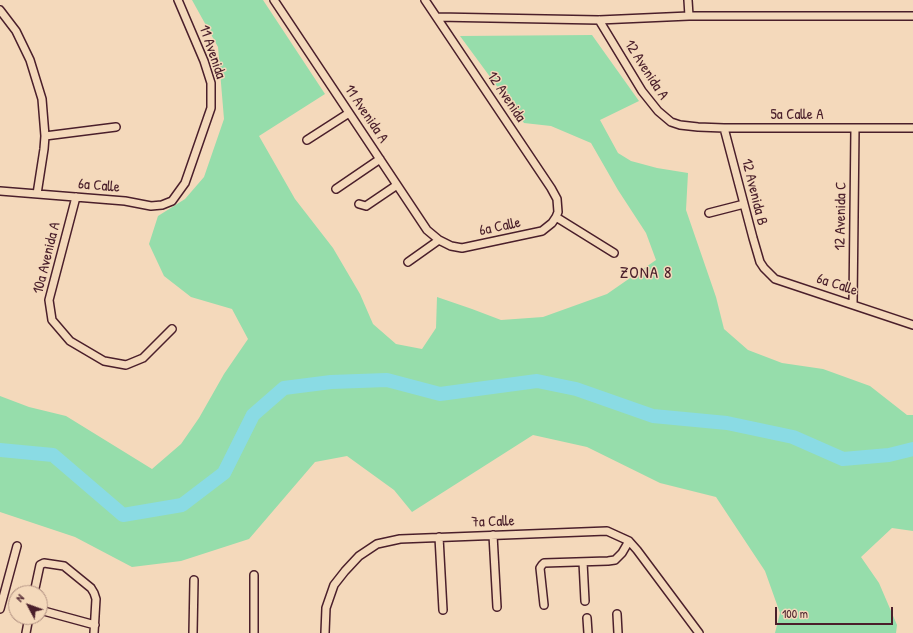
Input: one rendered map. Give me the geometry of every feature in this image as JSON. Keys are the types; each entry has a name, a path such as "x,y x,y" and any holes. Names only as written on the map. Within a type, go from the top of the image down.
{"street":[{"name":"11 Avenida","path":"178,0 204,61 211,84 211,108 185,183"},
{"name":"11 Avenida A","path":"274,0 427,230 439,240"},
{"name":"12 Avenida","path":"426,0 551,188 557,199 557,215"},
{"path":"688,0 689,16"},
{"path":"0,10 16,31 30,60 42,99 45,136 37,194"},
{"path":"437,17 599,20 689,16 913,16"},
{"name":"12 Avenida A","path":"599,20 642,91 658,111 671,122 680,125"},
{"path":"307,140 349,113"},
{"name":"5a Calle A","path":"680,125 724,128 913,128"},
{"path":"45,136 116,127"},
{"name":"12 Avenida B","path":"724,128 760,262"},
{"name":"12 Avenida C","path":"853,304 855,128"},
{"path":"336,189 380,159"},
{"name":"6a Calle","path":"0,191 125,201 151,206 162,206 172,201 185,183"},
{"path":"359,204 366,206 397,185"},
{"name":"10a Avenida A","path":"76,197 49,300 52,320 70,341 104,361 126,365 143,358 172,329"},
{"path":"709,213 744,204"},
{"name":"6a Calle","path":"439,240 451,246 462,248 542,231 557,215"},
{"path":"557,215 614,253"},
{"path":"408,262 439,240"},
{"name":"6a Calle","path":"760,262 775,279 913,325"},
{"name":"7a Calle","path":"324,633 326,608 334,585 359,556 377,544 400,539 607,531 629,541"},
{"path":"493,535 497,607"},
{"path":"439,537 443,610"},
{"path":"544,605 540,568 544,563 615,560 622,553 629,541 700,633"},
{"path":"0,609 17,546"},
{"path":"583,562 585,601"},
{"path":"36,585 40,566 44,563 64,566 91,588 96,599 94,633"},
{"path":"254,575 254,633"},
{"path":"193,633 194,580"},
{"path":"48,612 95,625"},
{"path":"617,614 618,633"},
{"path":"587,618 588,633"}],"green space":[{"path":"192,0 263,0 325,94 259,136 295,199 333,248 360,294 373,324 396,344 422,349 436,328 437,297 501,320 543,317 607,294 656,260 646,233 618,190 591,143 551,126 524,123 460,36 592,35 639,101 600,120 618,153 631,161 657,168 688,173 686,210 716,297 724,329 748,350 782,363 823,369 870,386 907,415 913,415 913,531 892,528 861,557 879,583 897,625 896,633 775,633 780,613 765,571 716,497 660,483 587,447 533,435 412,512 394,490 347,456 315,462 249,539 181,561 132,567 75,537 0,512 0,396 29,407 66,416 152,469 181,444 199,418 224,374 248,339 232,309 191,297 164,276 149,244 158,216 185,199 204,177 224,119 218,47"}],"waterway":[{"path":"0,450 53,455 123,515 182,505 224,473 253,415 284,388 331,382 387,380 440,394 537,381 576,389 653,416 727,423 793,437 843,459 889,455 913,449"}],"district":[{"name":"ZONA 8","path":"646,273"}]}
